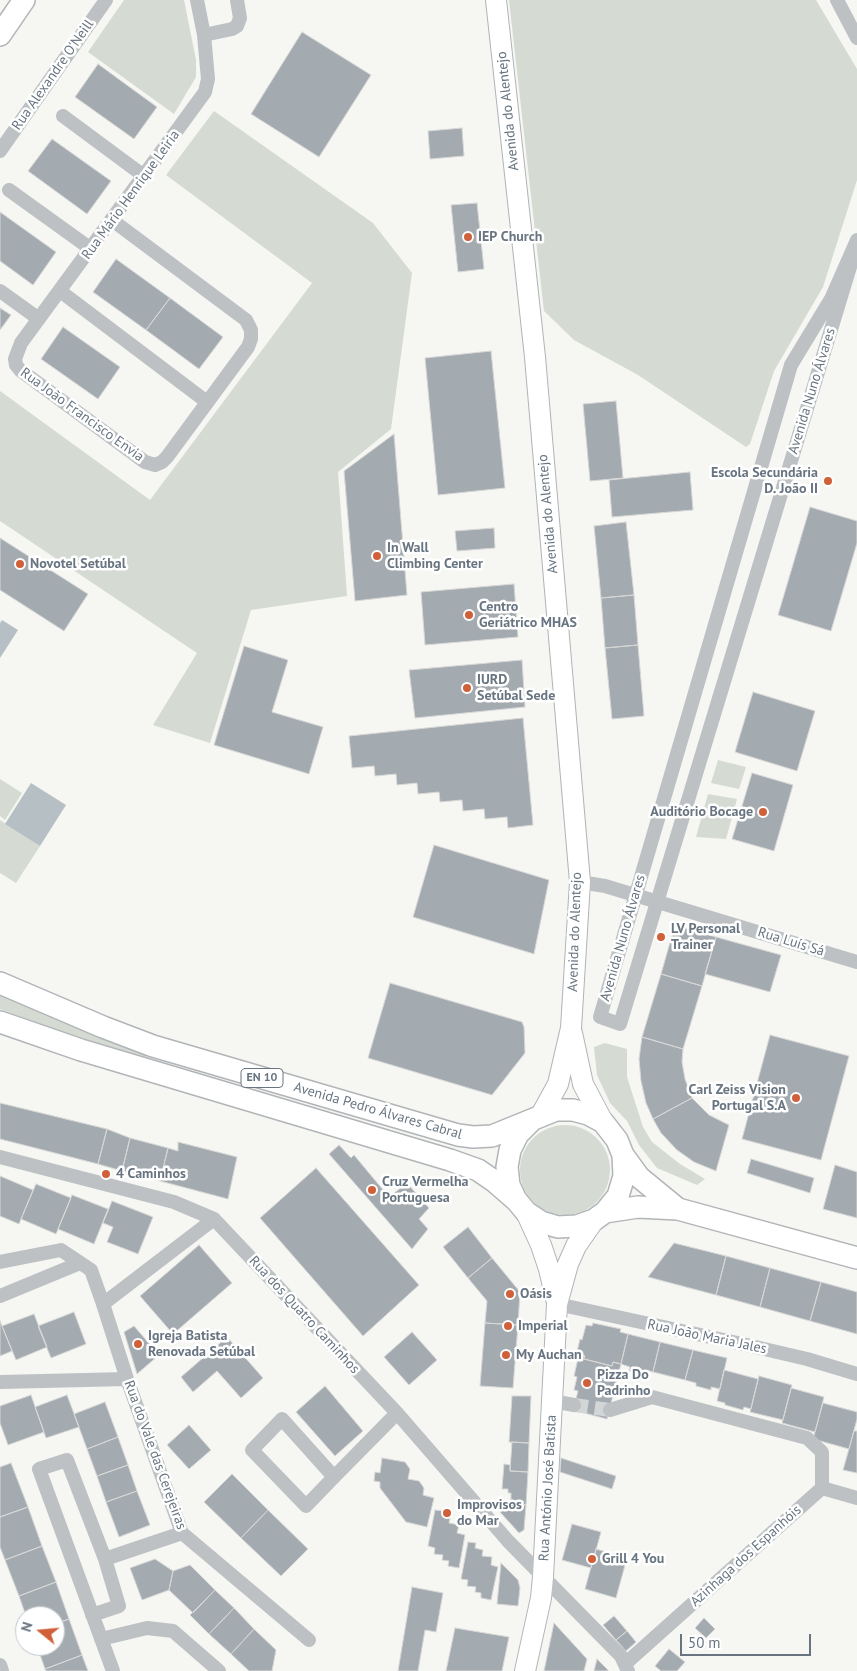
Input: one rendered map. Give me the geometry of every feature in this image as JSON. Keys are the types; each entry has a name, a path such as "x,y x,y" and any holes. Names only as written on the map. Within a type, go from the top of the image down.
{"main road":[{"path":"0,35 24,0"},
{"name":"Avenida do Alentejo","path":"496,0 534,348 580,882 571,1028 558,1084 535,1118"},
{"name":"Avenida Pedro Álvares Cabral","path":"0,983 103,1027 160,1048 458,1135 473,1137 492,1136 556,1110 573,1110 588,1114 603,1122 617,1140 623,1155 639,1177 678,1209"},
{"name":"Avenida Pedro Álvares Cabral","path":"0,1022 100,1055 478,1170 494,1181 541,1222 558,1227 577,1226 599,1216 638,1207 678,1209 857,1258"},
{"name":"Avenida do Alentejo","path":"571,1028 583,1084 603,1122"},
{"path":"521,1206 509,1185 507,1167 510,1150 518,1134 535,1118"},
{"name":"Avenida Pedro Álvares Cabral","path":"599,1216 618,1196 624,1176 623,1155"},
{"name":"Rua António José Batista","path":"521,1206 542,1245 549,1268 556,1304 543,1577 541,1598 525,1671"},
{"name":"Rua António José Batista","path":"556,1304 568,1264 576,1246 599,1216"}],"street":[{"name":"Rua Alexandre O'Neill","path":"0,151 106,0"},
{"name":"Rua Mário Henrique Leiria","path":"21,343 207,88 208,78 204,35 197,0"},
{"path":"204,35 232,29 237,26 240,18 237,0"},
{"path":"836,0 857,38"},
{"path":"63,116 144,176"},
{"path":"9,190 91,249"},
{"name":"Rua João Francisco Envia","path":"21,343 15,359 16,365 20,370 144,462 159,464 167,458 248,347 251,334 248,322 112,220"},
{"name":"Avenida Nuno Álvares","path":"857,242 620,1024 600,1017 791,365 831,299 857,242"},
{"path":"0,291 39,319"},
{"path":"60,291 207,402"},
{"path":"791,365 807,360 815,368 817,377"},
{"name":"Rua Luís Sá","path":"580,882 605,886 857,962"},
{"name":"Rua dos Quatro Caminhos","path":"0,1157 174,1202 214,1219 397,1413 508,1541 621,1656 626,1667"},
{"path":"103,1304 214,1219"},
{"name":"Rua do Vale das Cerejeiras","path":"0,1262 61,1250 91,1270 127,1379 182,1533 309,1640"},
{"path":"0,1296 80,1263"},
{"name":"Rua João Maria Jales","path":"556,1304 747,1345 807,1359 857,1374"},
{"path":"0,1382 127,1379"},
{"path":"610,1410 652,1397 807,1438 822,1452 822,1488 857,1498"},
{"path":"552,1401 574,1405"},
{"path":"334,1477 282,1419 252,1450 306,1506 397,1413"},
{"path":"92,1616 119,1606 105,1559 67,1460 39,1468 92,1616 113,1671"},
{"name":"Azinhaga dos Espanhóis","path":"626,1667 822,1488"},
{"path":"105,1559 182,1533"},
{"path":"101,1639 147,1628 173,1632 219,1671"},
{"path":"0,1665 2,1671"}],"shaded area":[{"path":"124,0 184,0 196,60 196,77 174,114 88,52"},
{"path":"509,0 816,0 857,69 857,180 823,287 774,371 750,444 746,447 638,375 574,340 544,311"},
{"path":"214,111 373,223 412,273 391,429 338,472 347,596 251,610 210,743 153,725 197,653 0,521 0,391 150,500 312,283 166,175"},
{"path":"2,620 18,630 0,658 0,623"},
{"path":"718,760 746,767 739,789 711,783"},
{"path":"0,779 22,793 5,820 0,816"},
{"path":"31,783 66,805 40,846 5,824"},
{"path":"708,794 737,799 726,839 696,837"},
{"path":"0,820 40,846 16,883 0,873"},
{"path":"0,994 148,1051 146,1057 59,1031 0,1009"},
{"path":"605,1043 627,1049 627,1077 643,1127 652,1142 680,1164 705,1179 697,1185 657,1168 639,1145 627,1121 610,1103 597,1075 594,1047"},
{"path":"565,1125 582,1128 597,1138 607,1153 610,1170 607,1187 597,1202 582,1212 565,1215 548,1212 533,1202 523,1187 520,1170 523,1153 533,1138 548,1128"}],"building":[{"path":"302,32 371,75 319,157 251,114"},
{"path":"98,64 157,107 134,139 75,97"},
{"path":"462,128 464,156 430,159 428,131"},
{"path":"52,139 111,181 87,214 28,171"},
{"name":"IEP Church","path":"477,203 484,269 458,272 451,205"},
{"path":"0,212 56,252 33,285 0,261"},
{"path":"116,259 170,298 146,330 93,292"},
{"path":"170,298 223,337 199,369 146,330"},
{"path":"0,308 11,315 0,330"},
{"path":"63,327 120,367 98,399 41,359"},
{"path":"491,351 505,488 438,495 425,358"},
{"path":"616,401 623,478 590,481 583,404"},
{"name":"In Wall Climbing Center","path":"394,434 407,595 355,601 344,471"},
{"path":"690,472 693,510 612,517 609,480"},
{"path":"810,507 857,521 857,543 831,631 778,615"},
{"path":"626,522 634,595 601,598 594,526"},
{"path":"494,528 495,548 457,551 455,531"},
{"name":"Novotel Setúbal","path":"0,538 88,594 64,631 0,590"},
{"name":"Centro Geriátrico MHAS","path":"514,584 518,637 425,645 421,592"},
{"path":"634,595 638,645 605,648 601,598"},
{"path":"638,645 644,716 612,719 605,648"},
{"path":"244,646 288,660 272,712 323,727 309,774 214,745"},
{"name":"IURD Setúbal Sede","path":"522,660 525,707 415,718 409,670"},
{"path":"753,692 815,711 797,771 735,752"},
{"path":"523,718 533,825 508,828 507,817 485,819 484,809 463,811 462,800 440,802 439,792 418,794 417,783 397,785 396,774 375,776 374,766 352,768 349,736"},
{"name":"Auditório Bocage","path":"752,773 793,785 774,851 732,839"},
{"path":"434,845 549,880 534,954 413,917"},
{"path":"675,925 716,937 702,986 661,974"},
{"path":"716,937 781,955 770,992 705,974"},
{"path":"661,974 702,986 683,1049 642,1037"},
{"path":"390,983 522,1022 524,1027 525,1053 492,1095 368,1058"},
{"name":"Carl Zeiss Vision Portugal S.A","path":"770,1035 849,1056 821,1160 742,1139"},
{"path":"642,1037 683,1049 682,1062 685,1079 692,1098 653,1119 646,1103 641,1081 639,1059"},
{"path":"692,1098 709,1115 729,1125 716,1171 694,1162 677,1150 661,1133 653,1119"},
{"path":"0,1103 107,1129 98,1164 0,1139"},
{"path":"107,1129 130,1138 122,1171 98,1164"},
{"path":"130,1138 168,1148 160,1181 122,1171"},
{"path":"178,1142 237,1157 228,1199 160,1181 168,1148 178,1151"},
{"name":"Cruz Vermelha Portuguesa","path":"339,1145 351,1158 354,1155 389,1197 407,1183 429,1208 419,1219 428,1229 412,1249 329,1154"},
{"path":"751,1159 814,1178 810,1193 747,1173"},
{"path":"835,1165 857,1172 857,1218 823,1209"},
{"path":"316,1168 419,1285 363,1336 260,1218"},
{"path":"0,1176 33,1190 19,1224 0,1216"},
{"path":"36,1184 71,1198 56,1234 21,1219"},
{"path":"72,1195 108,1209 94,1244 58,1229"},
{"path":"112,1201 153,1217 138,1254 107,1242 113,1227 103,1223"},
{"path":"468,1227 492,1258 468,1278 443,1247"},
{"path":"674,1243 726,1256 716,1295 648,1277"},
{"path":"199,1245 232,1283 173,1334 140,1296"},
{"path":"726,1256 770,1268 760,1307 716,1295"},
{"path":"492,1258 520,1292 518,1325 485,1323 487,1301 468,1278"},
{"path":"770,1268 821,1282 810,1321 760,1307"},
{"path":"821,1282 857,1292 857,1334 810,1321"},
{"path":"74,1312 86,1344 51,1358 38,1326"},
{"path":"34,1314 47,1347 16,1360 2,1326"},
{"path":"0,1321 12,1351 0,1356"},
{"path":"485,1323 518,1325 513,1388 480,1386"},
{"path":"593,1323 621,1329 620,1332 628,1334 621,1364 613,1362 612,1366 584,1359 585,1356 577,1352 586,1325 592,1326"},
{"name":"Igreja Batista Renovada Setúbal","path":"134,1326 159,1355 137,1374 124,1332"},
{"path":"412,1332 437,1360 409,1385 384,1357"},
{"path":"628,1334 660,1342 653,1372 646,1370 645,1375 629,1371 630,1367 621,1364"},
{"path":"227,1337 263,1378 241,1398 217,1371 193,1392 181,1377"},
{"path":"660,1342 693,1350 685,1380 653,1372"},
{"path":"693,1350 727,1358 720,1389 711,1387 711,1390 696,1386 696,1383 685,1380"},
{"path":"579,1354 585,1356 584,1359 612,1366 613,1362 621,1364 607,1419 573,1410 578,1391 574,1390 577,1377 574,1376"},
{"path":"724,1370 758,1379 751,1409 744,1407 743,1410 717,1401"},
{"path":"759,1376 792,1385 783,1420 750,1412"},
{"path":"325,1386 363,1431 335,1456 296,1412"},
{"path":"791,1388 824,1397 815,1432 782,1423"},
{"path":"31,1395 44,1432 8,1445 0,1423 0,1406"},
{"path":"67,1395 79,1427 46,1438 35,1407"},
{"path":"512,1396 531,1396 529,1443 509,1442"},
{"path":"105,1402 118,1437 87,1449 74,1414"},
{"path":"823,1403 857,1412 849,1449 813,1439"},
{"path":"189,1425 211,1450 189,1469 167,1445"},
{"path":"854,1431 857,1431 857,1473 843,1470"},
{"path":"118,1437 128,1465 97,1476 87,1449"},
{"path":"512,1442 529,1443 528,1472 510,1471"},
{"path":"382,1458 405,1462 410,1469 408,1479 419,1481 424,1488 423,1495 434,1498 427,1527 406,1522 380,1488 380,1482 374,1481 375,1472 380,1473"},
{"path":"561,1458 616,1476 612,1489 560,1472"},
{"path":"11,1463 28,1507 0,1517 0,1467"},
{"path":"504,1464 510,1465 510,1471 528,1472 526,1505 511,1504 511,1493 508,1493 508,1489 502,1489"},
{"path":"128,1465 137,1491 106,1502 97,1476"},
{"path":"232,1474 268,1510 241,1538 204,1502"},
{"path":"137,1491 150,1525 119,1537 106,1502"},
{"path":"504,1504 526,1505 524,1530 519,1533 500,1512"},
{"path":"28,1507 42,1546 5,1560 0,1547 0,1517"},
{"path":"268,1510 308,1549 281,1576 241,1538"},
{"path":"435,1510 443,1511 442,1516 450,1518 449,1523 459,1525 457,1533 465,1535 459,1568 448,1566 449,1561 442,1560 443,1555 434,1554 435,1548 428,1546"},
{"path":"572,1524 601,1532 591,1568 562,1560"},
{"path":"468,1542 476,1543 475,1548 483,1550 482,1556 492,1557 491,1565 498,1567 491,1600 481,1598 481,1593 475,1592 476,1587 467,1586 468,1580 461,1579"},
{"path":"42,1546 56,1582 19,1596 5,1560"},
{"path":"596,1549 627,1558 616,1598 585,1589"},
{"path":"155,1559 173,1571 169,1590 142,1600 130,1568"},
{"path":"501,1563 518,1580 520,1588 518,1606 497,1604"},
{"path":"190,1565 215,1590 193,1613 169,1590 173,1571"},
{"path":"56,1582 64,1606 22,1606 19,1596"},
{"path":"412,1587 443,1593 436,1632 425,1630 418,1671 398,1671"},
{"path":"215,1590 234,1608 209,1634 190,1615"},
{"path":"65,1608 69,1619 65,1620"},
{"path":"234,1608 254,1629 231,1654 209,1634"},
{"path":"614,1616 627,1631 616,1640 603,1625"},
{"path":"704,1618 715,1629 706,1638 695,1628"},
{"path":"69,1619 82,1655 45,1669 40,1656 65,1656 65,1620"},
{"path":"554,1623 587,1659 584,1671 544,1671"},
{"path":"455,1628 509,1637 502,1671 446,1671"},
{"path":"254,1629 276,1650 272,1671 249,1671 231,1654"},
{"path":"627,1631 636,1642 626,1651 616,1640"},
{"path":"669,1649 685,1662 677,1671 661,1671 655,1666"},
{"path":"82,1655 88,1671 46,1671 45,1669"},
{"path":"597,1659 608,1670 608,1671 594,1671"}],"tunnel":[{"path":"574,1405 610,1410"}],"place":[{"name":"IEP Church","path":"468,237"},
{"name":"Escola Secundária D. João II","path":"828,481"},
{"name":"In Wall Climbing Center","path":"377,556"},
{"name":"Novotel Setúbal","path":"20,564"},
{"name":"Centro Geriátrico MHAS","path":"469,615"},
{"name":"IURD Setúbal Sede","path":"467,688"},
{"name":"Auditório Bocage","path":"763,812"},
{"name":"LV Personal Trainer","path":"661,937"},
{"name":"Carl Zeiss Vision Portugal S.A","path":"796,1098"},
{"name":"4 Caminhos","path":"106,1174"},
{"name":"Cruz Vermelha Portuguesa","path":"372,1190"},
{"name":"Oásis","path":"510,1294"},
{"name":"Imperial","path":"508,1326"},
{"name":"Igreja Batista Renovada Setúbal","path":"138,1344"},
{"name":"My Auchan","path":"506,1355"},
{"name":"Pizza Do Padrinho","path":"587,1383"},
{"name":"Improvisos do Mar","path":"447,1513"},
{"name":"Grill 4 You","path":"592,1559"}]}
